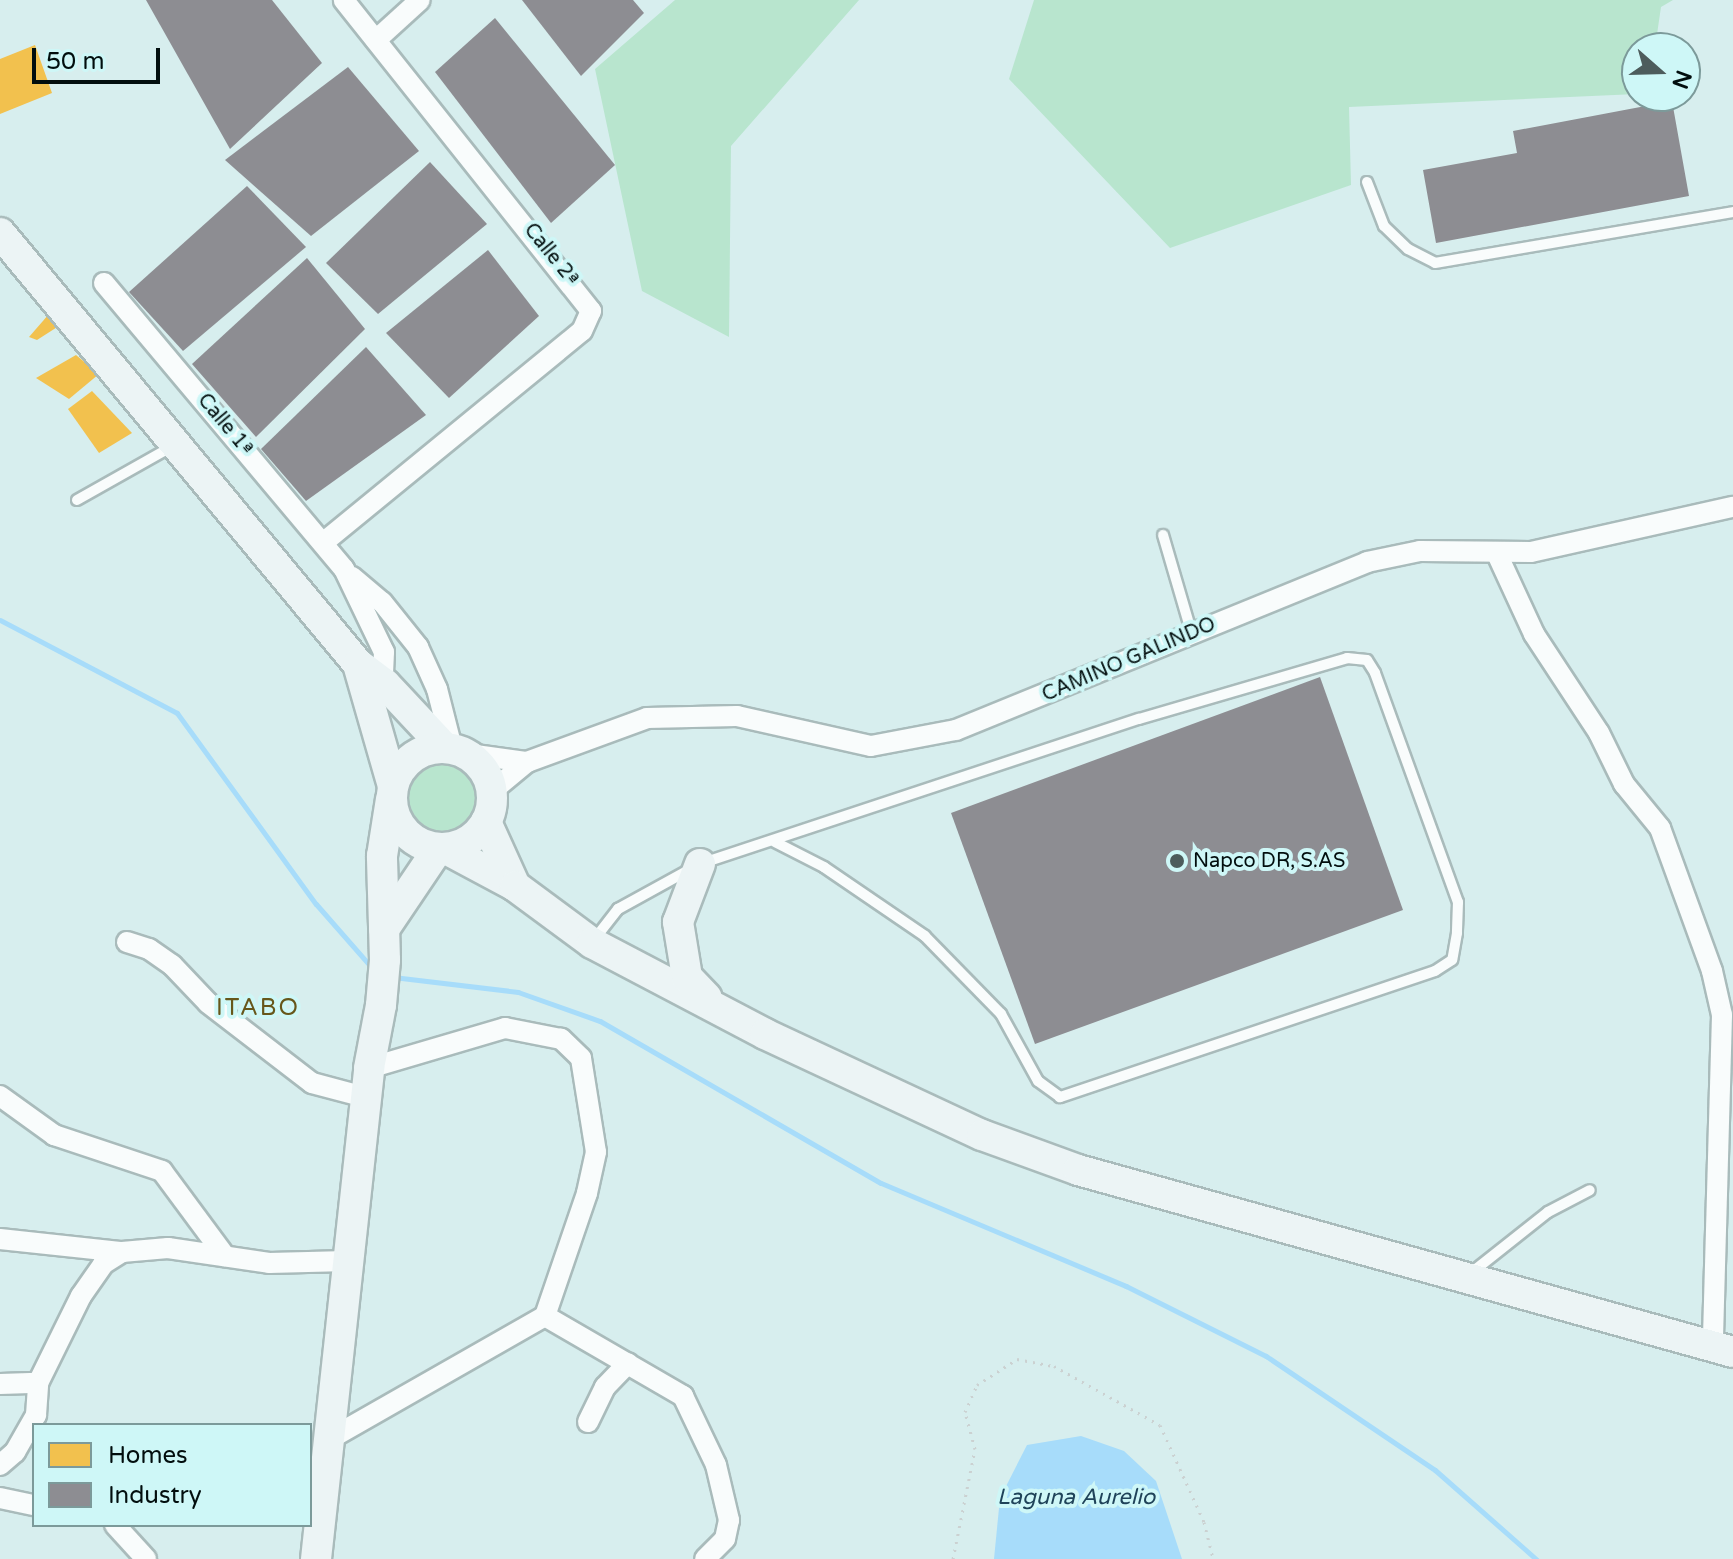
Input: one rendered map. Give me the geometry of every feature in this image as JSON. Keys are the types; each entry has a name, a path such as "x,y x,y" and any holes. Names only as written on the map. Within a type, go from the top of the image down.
{"main road":[{"path":"0,233 358,664 385,684 454,750 485,772 492,791 486,822 462,845 442,849 384,929"},
{"path":"358,664 405,833 515,886 592,943 707,999 765,1034 982,1135 1078,1170 1723,1348"},
{"path":"316,1559 326,1441 367,1082 381,1005 385,960 382,856 392,793 417,754 454,750"},
{"path":"486,822 515,886"},
{"path":"700,864 678,922 687,977 707,999"}],"street":[{"name":"Calle 2ª","path":"324,542 582,331 591,311 584,295 344,0"},
{"path":"376,40 420,0"},
{"name":"Calle 1ª","path":"104,283 344,569 384,652 385,684 375,717"},
{"name":"CAMINO GALINDO","path":"492,791 527,762 647,718 679,714 737,716 871,746 956,730 1367,562 1420,551 1498,556 1733,507"},
{"path":"1498,556 1534,634 1599,733 1624,784 1660,828 1712,971 1722,1015 1723,1348"},
{"name":"Calle 1ª","path":"344,569 382,602 418,647 437,689 454,750"},
{"name":"CAMINO GALINDO","path":"454,750 527,762"},
{"path":"127,942 172,965 208,1003 312,1083 367,1082 505,1028 561,1039 581,1058 596,1152 587,1193 545,1316 326,1441"},
{"path":"0,1096 54,1135 162,1171 225,1256"},
{"path":"0,1239 122,1252 168,1248 269,1263 347,1261"},
{"path":"0,1465 15,1452 36,1415 38,1383 81,1296 103,1264 122,1252"},
{"path":"545,1316 683,1396 716,1465 729,1520 725,1539 705,1559"},
{"path":"588,1422 605,1387 628,1363"},
{"path":"0,1384 38,1383"},
{"path":"0,1498 32,1505"},
{"path":"117,1527 146,1559"}],"lane":[{"path":"1367,182 1384,226 1408,249 1435,263 1733,212"},
{"path":"77,500 177,443"},
{"path":"1163,535 1192,634"},
{"path":"592,943 618,909 700,864 775,842 1139,719 1357,659 1367,660 1375,673 1430,817 1458,902 1457,933 1452,960 1435,971 1060,1097 1038,1081 1001,1014 925,936 824,867 775,842"},
{"path":"1467,1275 1548,1212 1590,1190"}],"path":[{"path":"953,1559 975,1449 965,1412 977,1385 1017,1359 1054,1366 1160,1425 1204,1522 1213,1559"}],"green space":[{"path":"675,0 859,0 731,146 729,337 642,291 595,69"},
{"path":"1034,0 1673,0 1661,7 1657,32 1621,32 1621,95 1349,107 1351,185 1170,248 1009,79"},
{"path":"442,753 459,756 473,766 483,780 486,797 483,814 473,828 459,838 442,841 425,838 411,828 401,814 398,797 401,780 411,766 425,756"}],"water":[{"name":"Laguna Aurelio","path":"1081,1436 1124,1451 1156,1481 1182,1559 994,1559 1000,1498 1027,1445"}],"building: Homes":[{"path":"35,45 52,93 0,114 0,59"},
{"path":"49,314 62,324 37,340 29,337"},
{"path":"76,355 99,374 69,399 36,378"},
{"path":"92,391 132,433 99,453 68,409"}],"building: Industry":[{"path":"146,0 272,0 322,63 230,149"},
{"path":"522,0 633,0 644,13 581,76"},
{"path":"495,18 615,165 551,223 435,72"},
{"path":"348,67 419,151 311,236 225,160"},
{"path":"1621,111 1674,112 1689,196 1436,243 1423,170 1517,153 1513,131"},
{"path":"430,162 487,224 378,314 326,263"},
{"path":"247,186 306,247 183,351 129,292"},
{"path":"488,250 539,316 449,398 386,333"},
{"path":"307,258 365,329 256,437 192,364"},
{"path":"366,347 426,415 306,501 261,449"},
{"name":"Napco DR, S.AS","path":"1320,677 1403,910 1035,1044 951,813"}],"waterway":[{"path":"0,620 177,713 316,904 372,968"},
{"path":"393,977 518,992 600,1021 881,1183 1126,1286 1266,1356 1435,1470 1536,1559"}],"place":[{"name":"Napco DR, S.AS","path":"1177,861"}],"district":[{"name":"ITABO","path":"258,1008"}]}
